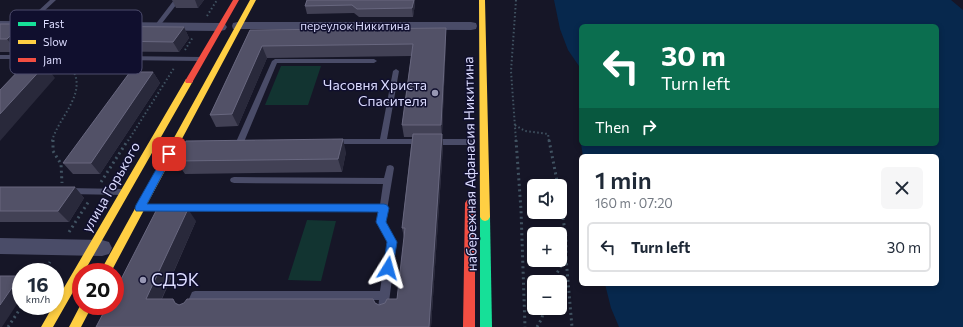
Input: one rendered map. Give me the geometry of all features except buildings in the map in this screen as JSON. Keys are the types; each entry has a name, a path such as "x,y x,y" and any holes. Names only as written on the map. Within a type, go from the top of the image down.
{"main road":[{"name":"улица Горького","path":"47,327 236,0"},
{"path":"110,263 253,0"},
{"name":"набережная Афанасия Никитина","path":"482,0 486,327"},
{"name":"набережная Афанасия Никитина","path":"469,327 470,190"},
{"path":"75,327 81,315"}],"street":[{"path":"142,26 220,27"},
{"name":"переулок Никитина","path":"238,26 471,26"},
{"path":"0,246 117,248"}],"lane":[{"path":"42,10 53,0"},
{"path":"157,26 177,0"},
{"path":"142,58 202,59"},
{"path":"240,142 275,61 374,61"},
{"path":"383,142 396,71"},
{"path":"24,80 28,74"},
{"path":"176,142 188,142"},
{"path":"323,142 470,142"},
{"path":"383,309 392,242 381,222 390,168"},
{"path":"234,180 388,181"},
{"path":"58,190 125,192"},
{"path":"140,208 384,208"},
{"path":"189,309 195,296 385,296"}],"path":[{"path":"49,263 217,0"},
{"path":"516,0 511,71 521,210 525,327"},
{"path":"58,190 60,162 52,152 52,142 55,132 72,101 77,79 75,74"},
{"path":"515,125 526,131 548,134 557,179"},
{"path":"567,267 572,327"},
{"path":"8,327 16,315"},
{"path":"537,327 543,315"}],"green space":[{"path":"281,66 321,66 308,105 265,105"},
{"path":"307,220 336,221 321,281 288,280"}],"water":[{"path":"554,0 951,0 963,10 963,327 619,327 611,308 606,286 939,286 939,154 583,154 581,146 939,146 939,24 579,24 579,66 568,50 560,29"}],"traffic: fast":[{"path":"485,217 486,327"}],"traffic: slow":[{"path":"110,263 253,0"},
{"path":"482,0 485,217"},
{"path":"47,327 189,81"},
{"path":"75,327 81,315"}],"traffic: jam":[{"path":"189,81 236,0"},
{"path":"469,327 470,203"}],"place":[{"name":"Часовня Христа Спасителя","path":"435,93"},
{"name":"СДЭК","path":"143,280"}],"route":[{"path":"169,154 140,208 384,208 381,222 392,242 388,268"}]}
